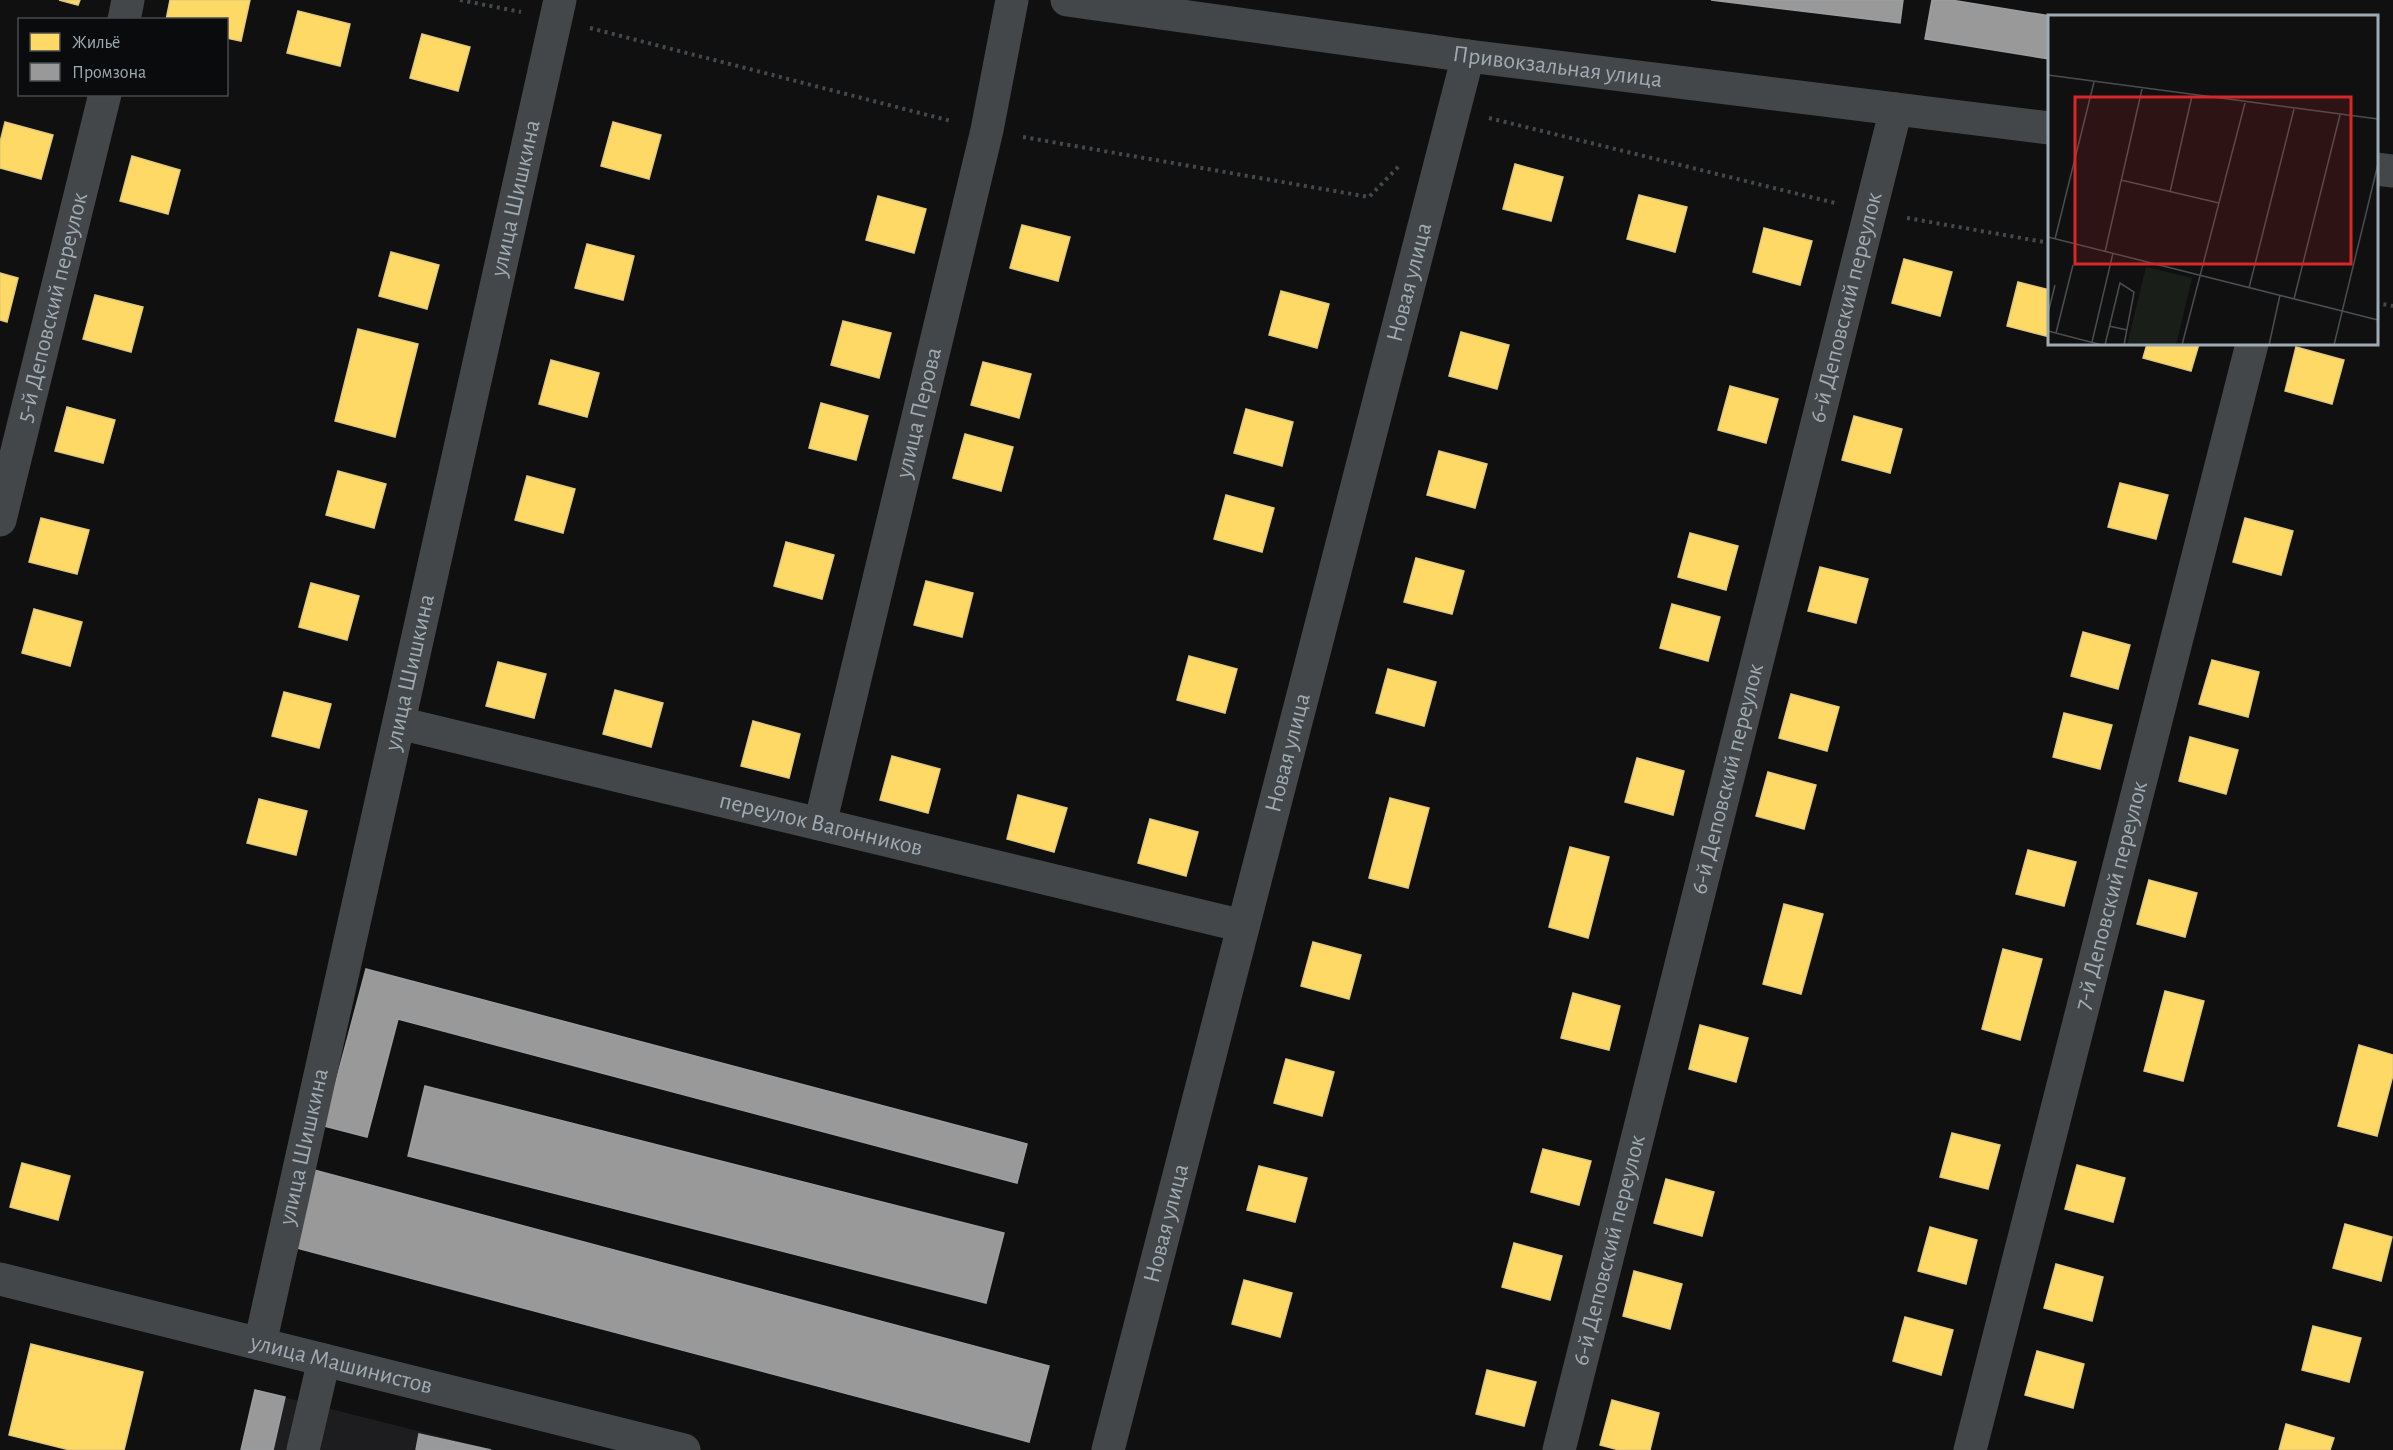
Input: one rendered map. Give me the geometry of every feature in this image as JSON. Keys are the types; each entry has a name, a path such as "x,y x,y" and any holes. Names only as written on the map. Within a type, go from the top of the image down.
{"street":[{"path":"124,18 128,0"},
{"name":"улица Перова","path":"820,824 987,130 1012,0"},
{"name":"Привокзальная улица","path":"1067,0 1468,56 2048,128"},
{"name":"улица Шишкина","path":"260,1344 558,9"},
{"name":"Новая улица","path":"1108,1450 1468,56"},
{"name":"5-й Деповский переулок","path":"0,520 105,96"},
{"name":"6-й Деповский переулок","path":"1558,1450 1896,109"},
{"path":"2378,169 2393,171"},
{"name":"7-й Деповский переулок","path":"1970,1450 2252,345"},
{"name":"переулок Вагонников","path":"399,723 1243,926"},
{"name":"улица Машинистов","path":"0,1279 684,1450"},
{"path":"303,1450 324,1360"}],"path":[{"path":"460,0 558,9 987,130 1369,197 1408,157"},
{"path":"1454,109 1870,212 2048,243"},
{"path":"2378,303 2393,306"}],"shaded area":[{"path":"255,1390 494,1450 241,1450"}],"building: Жильё":[{"path":"59,0 80,0 78,5"},
{"path":"170,0 250,0 241,41 228,38 228,18 166,18"},
{"path":"298,11 350,24 340,66 287,53"},
{"path":"422,34 470,47 458,91 410,78"},
{"path":"5,122 53,135 41,179 0,168 0,142"},
{"path":"613,122 661,135 649,179 601,166"},
{"path":"132,156 180,170 168,214 120,201"},
{"path":"1515,164 1563,177 1551,221 1503,209"},
{"path":"1639,195 1687,207 1675,252 1627,239"},
{"path":"878,196 926,209 914,253 866,240"},
{"path":"1022,225 1070,237 1058,281 1010,268"},
{"path":"1764,228 1812,241 1800,285 1753,272"},
{"path":"587,244 634,256 623,300 575,288"},
{"path":"391,252 439,265 427,309 379,296"},
{"path":"1904,259 1952,272 1940,316 1892,303"},
{"path":"0,273 18,278 7,322 0,320"},
{"path":"2018,282 2048,290 2048,336 2007,326"},
{"path":"1281,291 1329,304 1317,348 1269,335"},
{"path":"95,295 143,307 131,352 83,339"},
{"path":"843,321 891,333 879,378 831,365"},
{"path":"358,329 418,344 395,437 335,421"},
{"path":"1461,332 1509,345 1497,389 1449,376"},
{"path":"2147,345 2199,345 2191,371 2143,358"},
{"path":"2296,347 2344,360 2332,404 2285,391"},
{"path":"551,360 599,373 587,417 539,404"},
{"path":"983,362 1031,374 1019,418 971,405"},
{"path":"1730,386 1778,399 1766,443 1718,430"},
{"path":"821,403 868,416 856,460 809,448"},
{"path":"67,407 115,420 103,463 55,451"},
{"path":"1246,409 1293,422 1282,466 1234,453"},
{"path":"1854,416 1902,429 1890,473 1842,460"},
{"path":"965,434 1013,447 1001,491 953,478"},
{"path":"1439,451 1487,464 1475,508 1427,495"},
{"path":"338,471 386,484 374,528 326,515"},
{"path":"527,476 575,489 563,533 515,520"},
{"path":"2120,483 2168,495 2156,539 2108,527"},
{"path":"1226,495 1274,508 1262,552 1214,539"},
{"path":"41,518 89,530 77,574 29,562"},
{"path":"2245,518 2293,531 2281,575 2233,562"},
{"path":"1690,533 1738,546 1726,590 1678,577"},
{"path":"786,542 834,555 822,599 774,586"},
{"path":"1416,558 1464,571 1452,614 1404,602"},
{"path":"1820,567 1868,579 1856,623 1808,611"},
{"path":"926,581 973,593 962,637 914,625"},
{"path":"311,583 359,596 347,640 299,627"},
{"path":"1672,604 1720,617 1708,661 1660,648"},
{"path":"34,609 82,622 70,666 22,653"},
{"path":"2083,632 2130,645 2118,689 2071,676"},
{"path":"1189,656 1237,669 1225,713 1177,700"},
{"path":"2212,660 2259,672 2248,717 2199,704"},
{"path":"498,662 546,674 534,718 486,706"},
{"path":"1388,669 1436,682 1424,726 1376,713"},
{"path":"615,690 663,703 651,747 603,734"},
{"path":"284,692 331,704 319,748 272,736"},
{"path":"1791,694 1839,707 1827,751 1779,738"},
{"path":"2064,713 2112,725 2100,769 2053,757"},
{"path":"753,721 800,734 789,778 741,766"},
{"path":"2190,737 2238,750 2226,794 2179,781"},
{"path":"892,756 940,769 928,813 880,800"},
{"path":"1637,758 1684,771 1673,815 1625,802"},
{"path":"1768,772 1816,785 1804,829 1756,816"},
{"path":"1018,795 1067,808 1054,852 1007,839"},
{"path":"1390,798 1429,808 1408,888 1369,878"},
{"path":"259,799 307,811 296,855 247,843"},
{"path":"1150,819 1198,832 1186,876 1138,863"},
{"path":"1570,847 1609,857 1588,938 1549,927"},
{"path":"2028,850 2076,862 2064,906 2016,894"},
{"path":"2149,880 2197,893 2185,937 2137,924"},
{"path":"1784,904 1823,914 1801,994 1763,984"},
{"path":"1313,942 1361,955 1349,999 1301,986"},
{"path":"2003,949 2042,959 2020,1040 1982,1029"},
{"path":"2165,991 2204,1001 2183,1081 2144,1071"},
{"path":"1573,993 1620,1006 1609,1050 1561,1038"},
{"path":"1700,1025 1748,1038 1736,1082 1689,1069"},
{"path":"2359,1045 2393,1055 2393,1075 2377,1136 2338,1126"},
{"path":"1286,1059 1334,1072 1322,1116 1274,1103"},
{"path":"1952,1133 2000,1145 1988,1189 1940,1177"},
{"path":"1543,1149 1591,1161 1579,1205 1531,1192"},
{"path":"22,1163 70,1176 58,1220 10,1207"},
{"path":"2077,1165 2125,1178 2113,1222 2065,1209"},
{"path":"1259,1166 1307,1178 1295,1222 1247,1210"},
{"path":"1666,1179 1714,1192 1702,1236 1654,1223"},
{"path":"2345,1224 2392,1237 2381,1281 2333,1268"},
{"path":"1930,1227 1977,1240 1966,1284 1918,1271"},
{"path":"1514,1243 1562,1256 1550,1300 1502,1287"},
{"path":"2056,1264 2103,1277 2092,1321 2044,1308"},
{"path":"1634,1271 1682,1284 1670,1329 1623,1316"},
{"path":"1244,1280 1292,1293 1280,1337 1232,1324"},
{"path":"1905,1317 1953,1330 1941,1375 1893,1361"},
{"path":"2313,1326 2361,1338 2349,1382 2302,1370"},
{"path":"31,1344 143,1372 124,1450 70,1450 9,1435"},
{"path":"2037,1351 2084,1364 2073,1408 2025,1395"},
{"path":"1487,1370 1536,1382 1524,1426 1476,1414"},
{"path":"1612,1400 1659,1413 1650,1450 1619,1450 1600,1445"},
{"path":"2286,1424 2334,1438 2330,1450 2279,1450"}],"building: Промзона":[{"path":"1711,0 1903,0 1900,23"},
{"path":"1932,0 1951,0 2048,16 2048,59 1925,39"},
{"path":"366,969 1027,1144 1017,1183 398,1019 367,1137 324,1126"},
{"path":"425,1086 1004,1233 986,1303 408,1156"},
{"path":"314,1170 1049,1366 1029,1442 293,1247"},
{"path":"255,1390 285,1397 273,1450 241,1450"},
{"path":"419,1434 491,1450 416,1450"}]}
